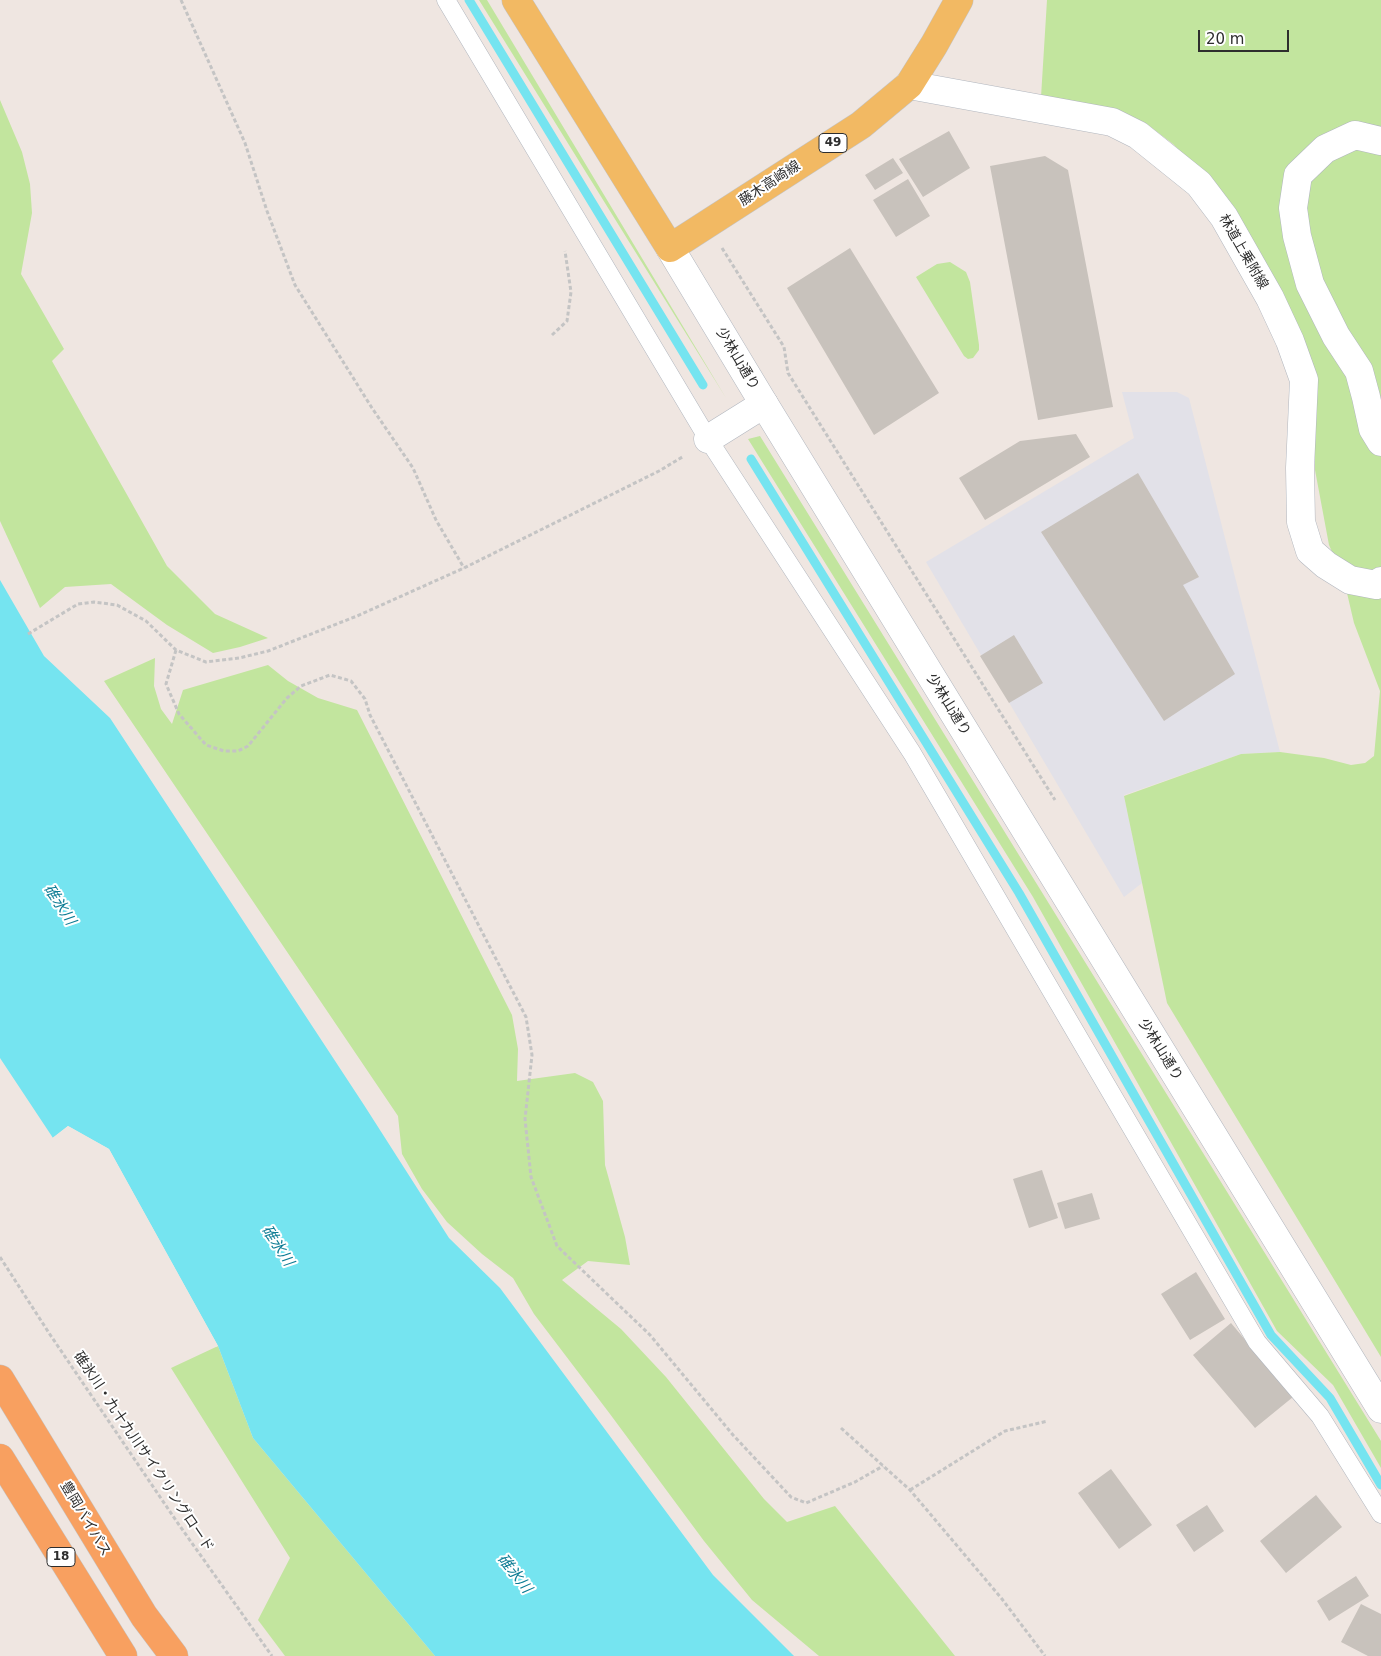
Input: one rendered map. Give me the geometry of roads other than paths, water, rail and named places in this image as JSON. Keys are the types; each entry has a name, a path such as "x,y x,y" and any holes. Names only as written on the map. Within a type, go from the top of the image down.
{"highway":[{"name":"豊岡バイパス","path":"0,1379 144,1616 174,1656"},
{"name":"18","path":"0,1458 123,1656"}],"main road":[{"name":"少林山通り","path":"516,0 670,248"},
{"name":"藤木高崎線","path":"670,248 862,125 908,86 959,0"}],"street":[{"name":"林道上乗附線","path":"908,86 1112,122 1138,135 1199,184 1224,217 1270,298 1290,341 1304,380 1300,468 1302,522 1310,551 1326,565 1350,580 1376,585 1381,581"},
{"path":"1381,142 1355,135 1325,149 1298,176 1293,208 1297,236 1310,284 1336,336 1359,371 1373,430 1381,442"},
{"name":"少林山通り","path":"670,248 1381,1409"},
{"path":"708,439 764,404"}],"lane":[{"path":"446,0 708,439 912,753 1007,912 1257,1342 1320,1416 1381,1514"}],"water":[{"name":"碓氷川","path":"0,580 44,656 110,718 449,1238 500,1288 713,1575 794,1656 435,1656 253,1438 218,1346 109,1149 68,1126 53,1138 0,1058"}],"waterway":[{"path":"469,0 703,385"},
{"path":"751,459 1019,893 1271,1335 1330,1398 1381,1485"}]}
